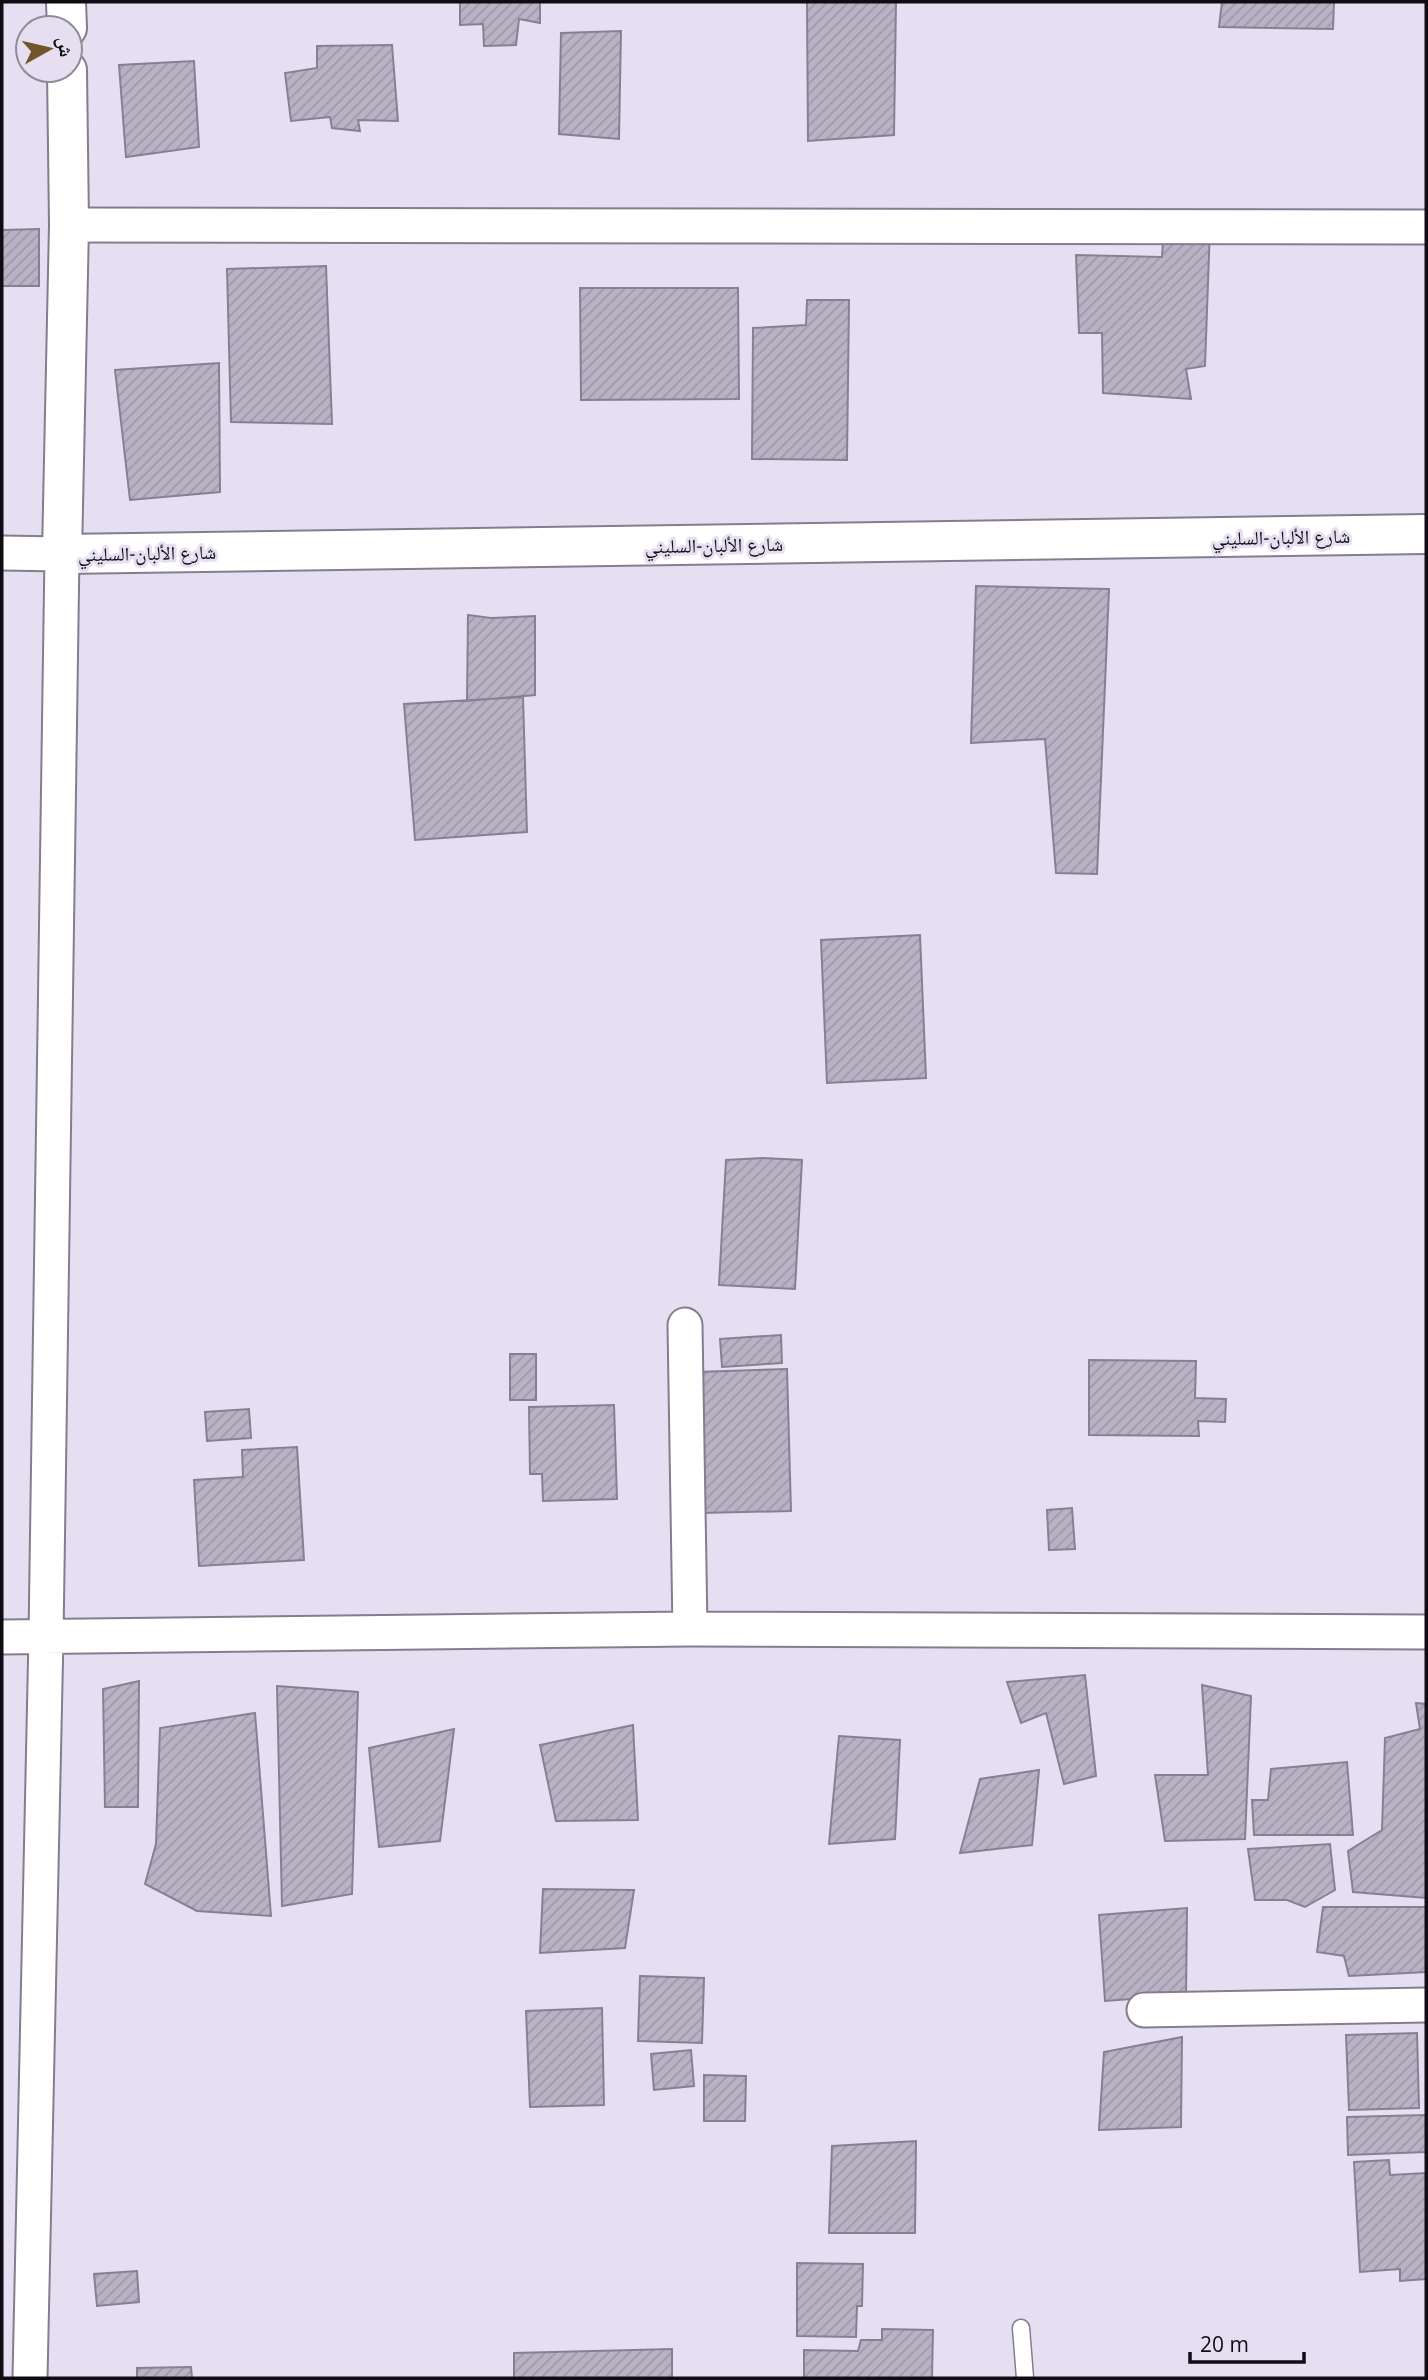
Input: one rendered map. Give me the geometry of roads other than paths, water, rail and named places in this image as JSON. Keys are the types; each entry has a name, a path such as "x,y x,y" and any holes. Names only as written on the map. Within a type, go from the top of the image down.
{"street":[{"path":"30,2378 46,1637 69,225 67,84"},
{"path":"69,225 1426,227"},
{"name":"شارع الألبان-السليني","path":"2,553 1426,534"},
{"path":"685,1325 690,1629"},
{"path":"2,1637 690,1629 1426,1632"},
{"path":"1144,2010 1426,2005"}],"lane":[{"path":"1021,2328 1025,2378"}]}
